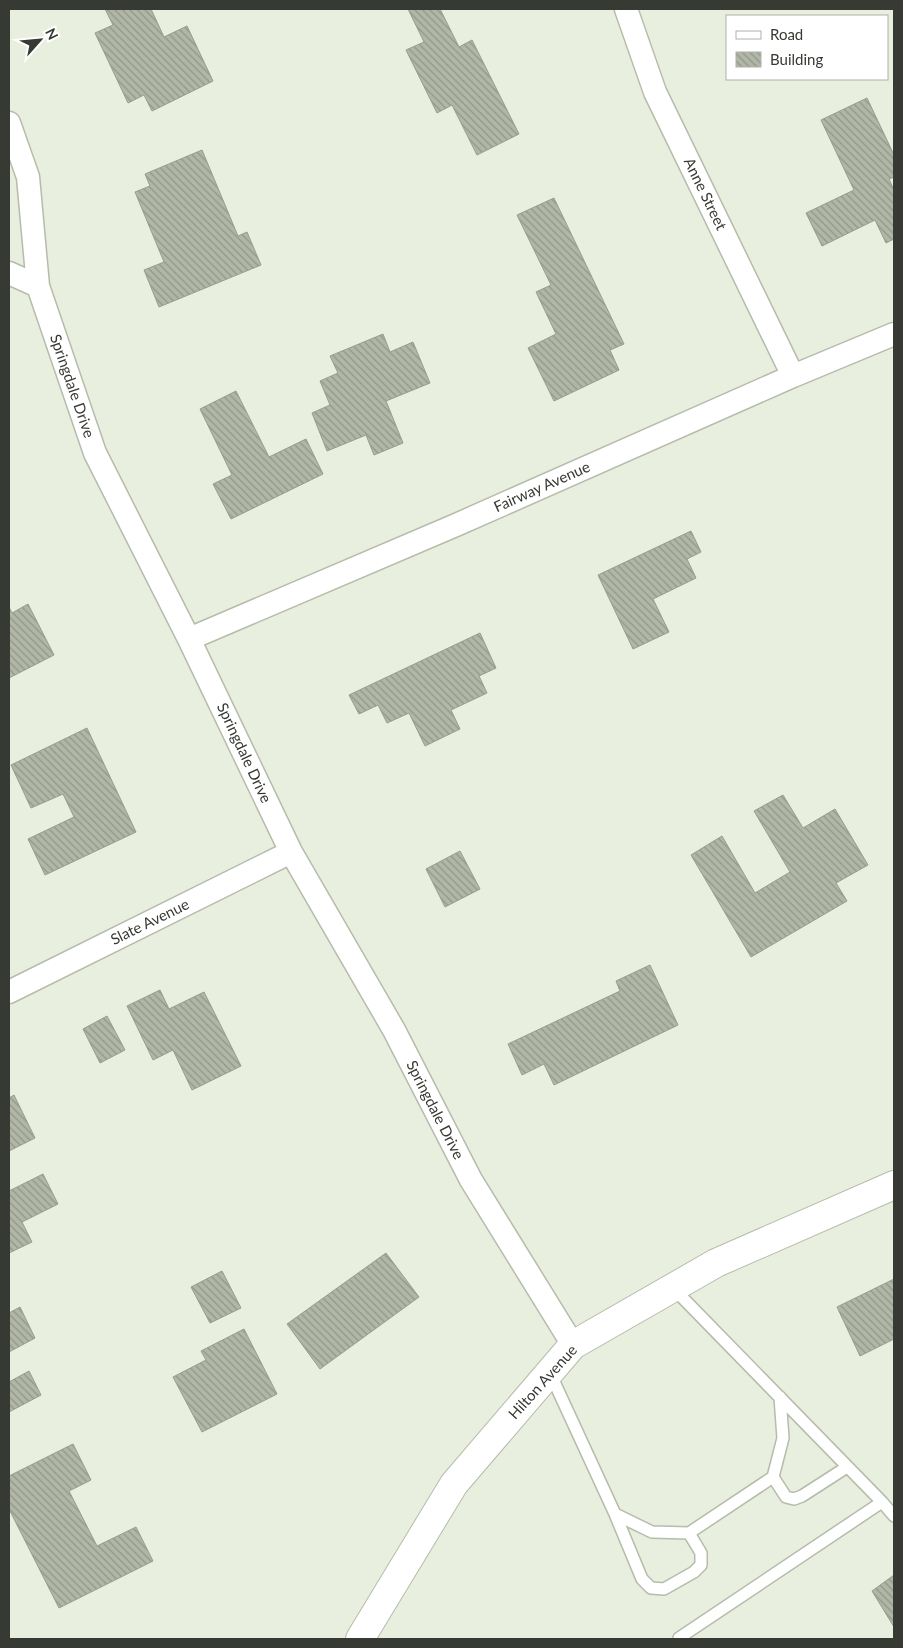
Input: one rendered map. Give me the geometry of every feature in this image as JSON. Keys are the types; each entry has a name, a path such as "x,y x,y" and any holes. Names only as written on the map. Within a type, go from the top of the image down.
{"street":[{"name":"Anne Street","path":"626,9 655,92 794,376"},
{"name":"Springdale Drive","path":"9,123 28,176 38,286 95,453 189,639 291,852 394,1030 471,1180 573,1345"},
{"path":"9,273 38,286"},
{"name":"Fairway Avenue","path":"189,639 894,334"},
{"name":"Slate Avenue","path":"9,992 291,852"},
{"name":"Hilton Avenue","path":"360,1639 454,1484 573,1345 716,1263 894,1185"}],"lane":[{"path":"672,1288 894,1516"},
{"path":"550,1372 615,1514 642,1579 651,1588 664,1589 694,1572 701,1564 701,1553 689,1533"},
{"path":"615,1514 652,1532 689,1533 773,1477 783,1438 780,1397"},
{"path":"773,1477 786,1496 794,1500 847,1467"},
{"path":"680,1639 882,1502"}],"building":[{"path":"105,9 151,9 164,37 187,26 213,81 152,111 144,95 128,103 95,33 113,25"},
{"path":"408,9 440,9 459,47 472,40 519,134 477,155 452,105 437,113 406,50 424,42"},
{"path":"867,98 894,155 894,177 889,179 894,190 894,239 886,243 875,220 822,246 806,213 854,190 821,120"},
{"path":"202,150 238,236 247,232 261,265 159,307 144,270 164,262 135,192 150,186 145,174"},
{"path":"554,198 624,344 610,350 619,370 554,401 528,348 556,334 536,292 551,285 517,215"},
{"path":"383,334 390,352 413,342 430,383 386,401 403,443 374,455 366,435 327,451 312,413 330,405 320,381 338,373 330,356"},
{"path":"236,391 269,457 306,439 323,474 231,519 213,484 232,475 200,409"},
{"path":"691,531 701,552 687,559 696,578 653,599 669,632 633,649 598,575"},
{"path":"28,604 54,655 9,678 9,607 12,613"},
{"path":"480,633 496,668 479,676 487,693 451,710 460,729 425,746 409,713 387,723 378,705 359,714 349,695"},
{"path":"87,728 136,832 45,875 28,839 74,817 63,794 31,808 11,765"},
{"path":"783,795 803,828 835,809 868,865 836,883 847,901 751,957 691,855 722,836 755,893 790,872 754,811"},
{"path":"460,851 480,889 445,907 426,869"},
{"path":"650,965 678,1025 554,1085 544,1064 522,1075 508,1044 620,991 616,981"},
{"path":"160,990 169,1009 204,992 241,1066 192,1090 173,1050 153,1060 127,1006"},
{"path":"107,1016 125,1050 100,1063 83,1029"},
{"path":"14,1095 35,1138 9,1151 9,1098"},
{"path":"43,1174 58,1204 22,1222 32,1242 9,1253 9,1191"},
{"path":"386,1253 419,1297 320,1369 287,1324"},
{"path":"222,1271 241,1308 210,1323 191,1287"},
{"path":"894,1279 894,1339 860,1356 837,1307"},
{"path":"20,1307 35,1338 9,1352 9,1313"},
{"path":"244,1329 277,1394 202,1432 173,1377 206,1360 201,1351"},
{"path":"29,1371 41,1395 9,1412 9,1382"},
{"path":"73,1444 91,1480 69,1491 97,1546 136,1527 153,1561 59,1608 9,1509 9,1476"},
{"path":"894,1575 894,1627 872,1591"}]}
